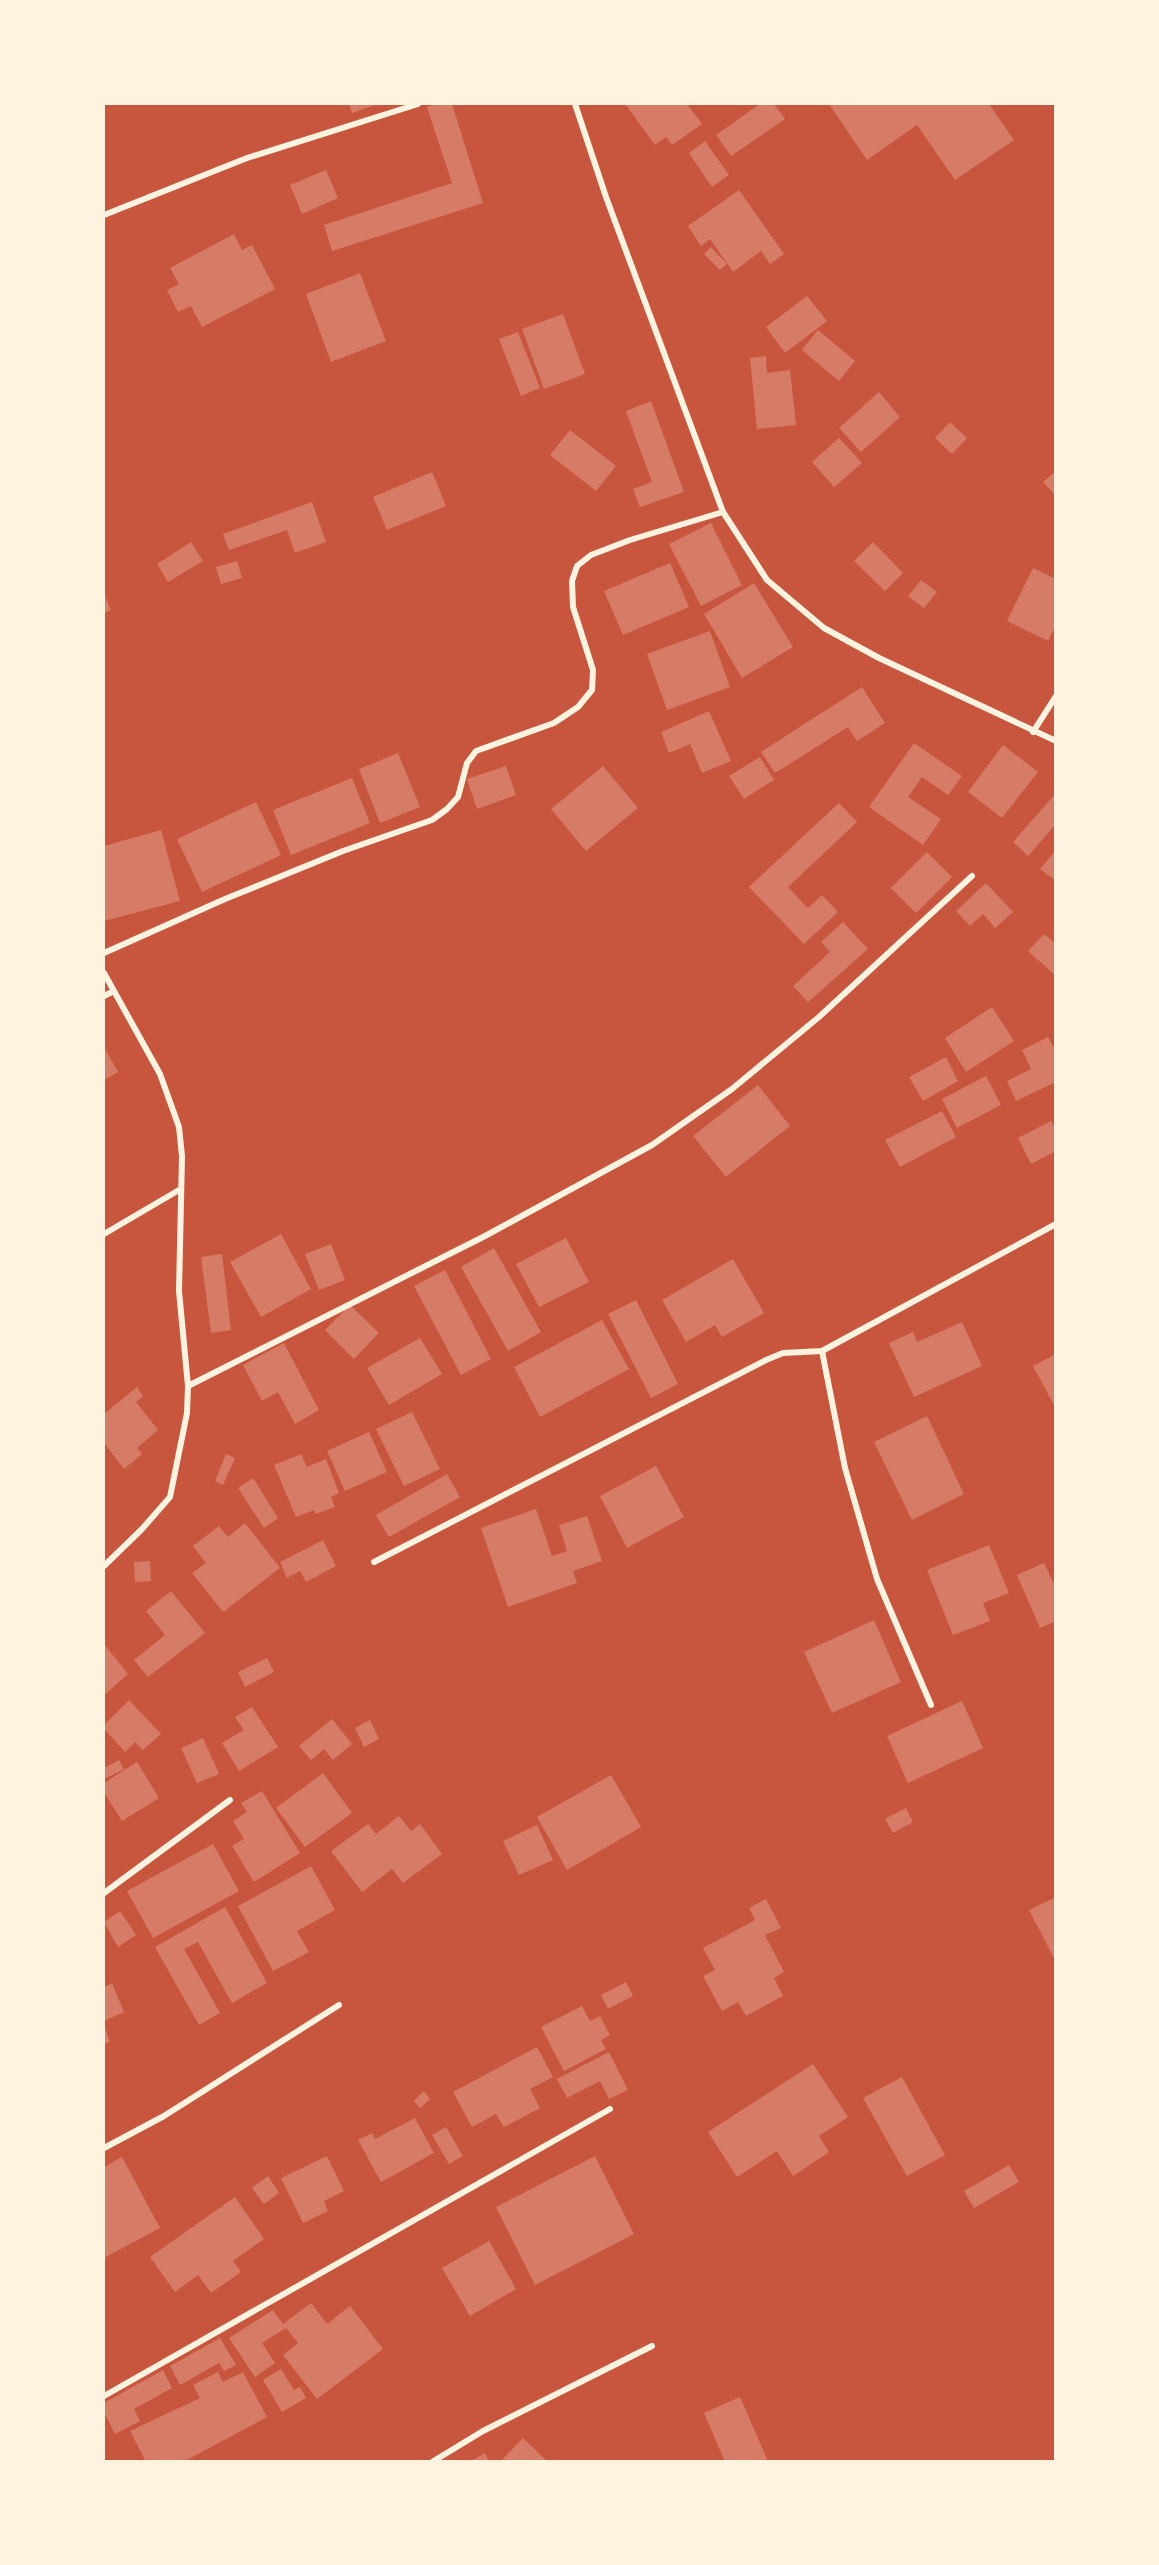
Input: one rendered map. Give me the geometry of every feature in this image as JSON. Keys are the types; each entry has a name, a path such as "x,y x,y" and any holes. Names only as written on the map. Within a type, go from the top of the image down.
{"street":[{"path":"104,215 247,158 418,104"},
{"path":"575,104 606,197 723,512 767,580 824,628 879,658 1056,741"},
{"path":"104,953 225,899 332,856 432,820 447,809 458,796 467,763 476,751 554,723 578,707 592,690 593,670 573,607 572,581 577,566 591,555 630,540 723,512"},
{"path":"1033,732 1056,696"},
{"path":"188,1386 485,1236 652,1145 732,1089 819,1017 972,876"},
{"path":"104,972 160,1074 179,1127 182,1156 179,1190 178,1291 188,1386 187,1413 170,1497 142,1529 104,1566"},
{"path":"104,996 114,991"},
{"path":"104,1234 179,1190"},
{"path":"374,1562 766,1360 783,1353 822,1352 1056,1224"},
{"path":"822,1352 845,1468 877,1579 931,1705"},
{"path":"104,1893 230,1800"},
{"path":"104,2148 164,2116 339,2005"},
{"path":"104,2396 610,2109"},
{"path":"432,2462 483,2431 652,2346"}],"building":[{"path":"349,104 378,104 352,113"},
{"path":"452,104 483,203 332,251 324,225 452,183 427,107"},
{"path":"625,104 687,104 702,124 672,145 666,137 655,145"},
{"path":"760,104 774,104 785,119 731,156 716,135"},
{"path":"829,104 989,104 1014,140 955,180 917,125 867,160"},
{"path":"705,141 729,175 712,187 689,153"},
{"path":"326,170 338,198 302,214 290,185"},
{"path":"739,190 784,254 770,264 761,251 733,272 710,239 701,246 688,226"},
{"path":"234,234 242,250 252,245 275,289 202,327 191,306 178,312 167,290 179,284 170,268"},
{"path":"711,247 727,264 720,270 704,254"},
{"path":"360,273 386,341 331,362 306,294"},
{"path":"807,296 827,321 785,353 766,327"},
{"path":"563,314 585,374 544,389 522,329"},
{"path":"818,330 855,361 839,381 802,350"},
{"path":"518,332 540,388 521,396 499,339"},
{"path":"766,356 767,373 790,370 796,425 757,429 750,358"},
{"path":"879,392 900,417 861,452 839,428"},
{"path":"651,401 684,492 640,507 633,489 652,482 626,411"},
{"path":"950,422 967,438 952,454 935,438"},
{"path":"570,430 616,466 596,491 550,455"},
{"path":"839,438 862,463 834,487 812,462"},
{"path":"1056,471 1056,496 1043,482"},
{"path":"432,472 446,506 387,530 373,497"},
{"path":"312,502 326,542 295,553 287,530 229,550 223,534"},
{"path":"711,523 742,585 701,606 669,544"},
{"path":"191,542 203,561 168,582 157,564"},
{"path":"873,542 903,573 885,591 854,561"},
{"path":"237,561 242,578 221,584 216,567"},
{"path":"670,563 689,607 623,635 604,591"},
{"path":"1033,568 1056,579 1056,625 1048,641 1007,621"},
{"path":"921,580 937,592 924,608 908,596"},
{"path":"754,583 793,647 742,678 704,614"},
{"path":"104,594 111,610 104,613"},
{"path":"710,631 730,687 667,710 647,654"},
{"path":"862,687 885,723 857,741 848,727 775,773 761,752"},
{"path":"709,711 731,761 702,773 690,744 669,753 661,732"},
{"path":"914,743 962,776 948,795 922,777 908,797 941,819 923,845 869,807"},
{"path":"1003,745 1038,772 1002,818 968,792"},
{"path":"398,753 420,807 380,823 359,769"},
{"path":"760,757 774,780 744,799 729,776"},
{"path":"506,766 516,795 477,809 467,779"},
{"path":"603,766 638,808 586,851 551,809"},
{"path":"352,778 370,823 291,855 273,810"},
{"path":"1056,793 1056,824 1028,856 1013,842"},
{"path":"256,802 281,855 202,892 177,839"},
{"path":"839,803 857,822 788,887 808,908 822,895 838,912 804,944 749,887"},
{"path":"161,830 180,901 104,921 104,846"},
{"path":"1056,850 1056,881 1040,869"},
{"path":"927,852 952,877 916,913 891,888"},
{"path":"986,883 1013,912 995,928 983,914 970,926 956,911"},
{"path":"843,922 868,949 808,1002 793,986 830,952 821,942"},
{"path":"1044,934 1056,944 1056,976 1028,951"},
{"path":"992,1007 1014,1041 966,1072 945,1038"},
{"path":"1048,1037 1056,1052 1056,1082 1016,1101 1007,1081 1031,1069 1022,1050"},
{"path":"104,1047 118,1072 104,1080"},
{"path":"946,1057 958,1081 923,1101 909,1077"},
{"path":"986,1076 1001,1105 957,1128 942,1099"},
{"path":"758,1085 790,1126 726,1177 693,1136"},
{"path":"942,1111 956,1137 900,1167 885,1140"},
{"path":"1051,1121 1056,1130 1056,1151 1031,1164 1018,1138"},
{"path":"281,1234 311,1289 261,1317 230,1262"},
{"path":"566,1238 589,1282 539,1307 516,1264"},
{"path":"331,1244 345,1280 319,1290 305,1254"},
{"path":"494,1248 541,1332 508,1351 461,1267"},
{"path":"222,1254 231,1330 211,1333 201,1257"},
{"path":"733,1259 764,1313 722,1337 715,1325 686,1342 662,1300"},
{"path":"445,1270 491,1359 461,1375 414,1286"},
{"path":"636,1300 678,1384 651,1398 608,1314"},
{"path":"350,1305 379,1333 354,1359 325,1330"},
{"path":"602,1320 629,1369 540,1417 514,1367"},
{"path":"962,1322 982,1366 914,1397 889,1343 913,1332 917,1342"},
{"path":"420,1338 442,1374 389,1405 367,1368"},
{"path":"284,1343 319,1410 295,1424 278,1392 262,1401 243,1365"},
{"path":"1056,1354 1056,1409 1033,1366"},
{"path":"137,1387 143,1396 136,1402 158,1430 137,1448 142,1454 124,1469 104,1443 104,1414"},
{"path":"412,1412 440,1469 404,1486 376,1429"},
{"path":"927,1416 964,1494 912,1520 874,1442"},
{"path":"369,1432 387,1472 345,1491 327,1451"},
{"path":"226,1454 235,1458 223,1485 215,1481"},
{"path":"301,1454 307,1467 326,1459 339,1493 331,1497 335,1507 316,1514 314,1510 296,1517 274,1465"},
{"path":"656,1466 684,1517 627,1548 600,1496"},
{"path":"447,1474 460,1497 389,1537 376,1515"},
{"path":"253,1478 278,1518 264,1528 238,1488"},
{"path":"536,1509 552,1556 567,1551 559,1525 587,1516 602,1561 573,1571 577,1583 508,1607 481,1528"},
{"path":"245,1523 280,1568 223,1612 192,1573 206,1563 193,1546 219,1526 228,1537"},
{"path":"323,1540 336,1566 306,1582 300,1571 287,1578 280,1562"},
{"path":"989,1545 1009,1593 983,1603 990,1621 953,1635 927,1570"},
{"path":"150,1561 151,1581 135,1582 134,1562"},
{"path":"1044,1563 1056,1588 1056,1621 1040,1628 1017,1575"},
{"path":"171,1591 205,1633 148,1677 134,1660 165,1635 146,1611"},
{"path":"874,1620 901,1682 832,1713 804,1652"},
{"path":"104,1644 128,1674 104,1695"},
{"path":"267,1658 274,1672 245,1687 238,1672"},
{"path":"129,1700 161,1734 143,1750 135,1742 125,1752 104,1729 104,1725"},
{"path":"962,1701 983,1748 908,1783 887,1736"},
{"path":"252,1707 278,1747 239,1771 222,1743 244,1730 235,1717"},
{"path":"332,1719 352,1744 333,1760 324,1749 311,1760 299,1746"},
{"path":"370,1720 379,1739 364,1747 355,1728"},
{"path":"203,1738 219,1774 197,1783 181,1748"},
{"path":"119,1760 124,1769 104,1779 104,1768"},
{"path":"137,1762 159,1798 122,1821 104,1792 104,1783"},
{"path":"323,1773 352,1813 305,1847 276,1808"},
{"path":"611,1775 641,1827 567,1870 537,1817"},
{"path":"262,1791 300,1853 254,1882 232,1846 244,1839 233,1821 247,1812 241,1803"},
{"path":"906,1808 913,1822 893,1833 885,1819"},
{"path":"399,1816 411,1831 420,1824 442,1854 403,1883 392,1869 362,1892 331,1851 368,1824 376,1834"},
{"path":"537,1825 553,1860 519,1875 503,1841"},
{"path":"213,1844 239,1891 153,1938 127,1891"},
{"path":"311,1866 335,1910 297,1931 309,1952 273,1971 238,1906"},
{"path":"1056,1897 1056,1962 1029,1910"},
{"path":"766,1899 781,1928 765,1935 784,1972 774,1978 783,1996 746,2016 738,2002 722,2011 703,1976 715,1970 703,1948 755,1920 749,1908"},
{"path":"225,1907 267,1983 232,2003 198,1942 184,1949 220,2013 199,2025 155,1947"},
{"path":"120,1911 136,1935 118,1947 104,1922"},
{"path":"626,1982 633,1996 608,2009 601,1995"},
{"path":"112,1983 124,2012 104,2021 104,1987"},
{"path":"582,2006 590,2021 600,2016 610,2035 601,2040 606,2049 564,2071 541,2027"},
{"path":"104,2025 110,2042 104,2044"},
{"path":"537,2047 553,2077 530,2089 540,2108 504,2127 496,2114 472,2127 453,2092"},
{"path":"609,2052 628,2090 609,2099 600,2081 567,2098 557,2079"},
{"path":"813,2064 848,2117 819,2136 829,2152 793,2176 777,2151 737,2177 708,2132"},
{"path":"902,2077 945,2155 907,2176 863,2098"},
{"path":"424,2091 430,2099 420,2108 414,2101"},
{"path":"415,2118 434,2153 381,2182 358,2140 372,2133 375,2139"},
{"path":"446,2127 463,2156 449,2164 432,2135"},
{"path":"327,2156 344,2191 324,2201 328,2211 303,2223 281,2178"},
{"path":"595,2156 634,2234 535,2285 496,2207"},
{"path":"122,2157 160,2228 104,2258 104,2167"},
{"path":"1009,2165 1019,2182 974,2208 964,2191"},
{"path":"268,2176 279,2193 264,2204 252,2188"},
{"path":"235,2197 264,2239 233,2261 241,2272 211,2293 198,2275 175,2292 150,2257"},
{"path":"489,2241 516,2289 470,2316 442,2268"},
{"path":"311,2303 327,2324 350,2306 383,2349 317,2399 283,2355 298,2343 286,2328 262,2343 275,2363 255,2377 229,2338 273,2310 283,2324"},
{"path":"220,2338 236,2365 224,2371 219,2363 180,2385 170,2366"},
{"path":"281,2369 294,2390 300,2387 306,2398 282,2412 263,2380"},
{"path":"163,2370 172,2388 134,2409 140,2421 115,2434 104,2412 104,2403"},
{"path":"218,2372 223,2382 243,2372 267,2417 183,2462 146,2462 130,2431 200,2398 193,2385"},
{"path":"740,2397 767,2459 760,2462 725,2462 704,2413"},
{"path":"523,2438 548,2462 500,2462"},
{"path":"485,2453 489,2462 470,2462"}]}
